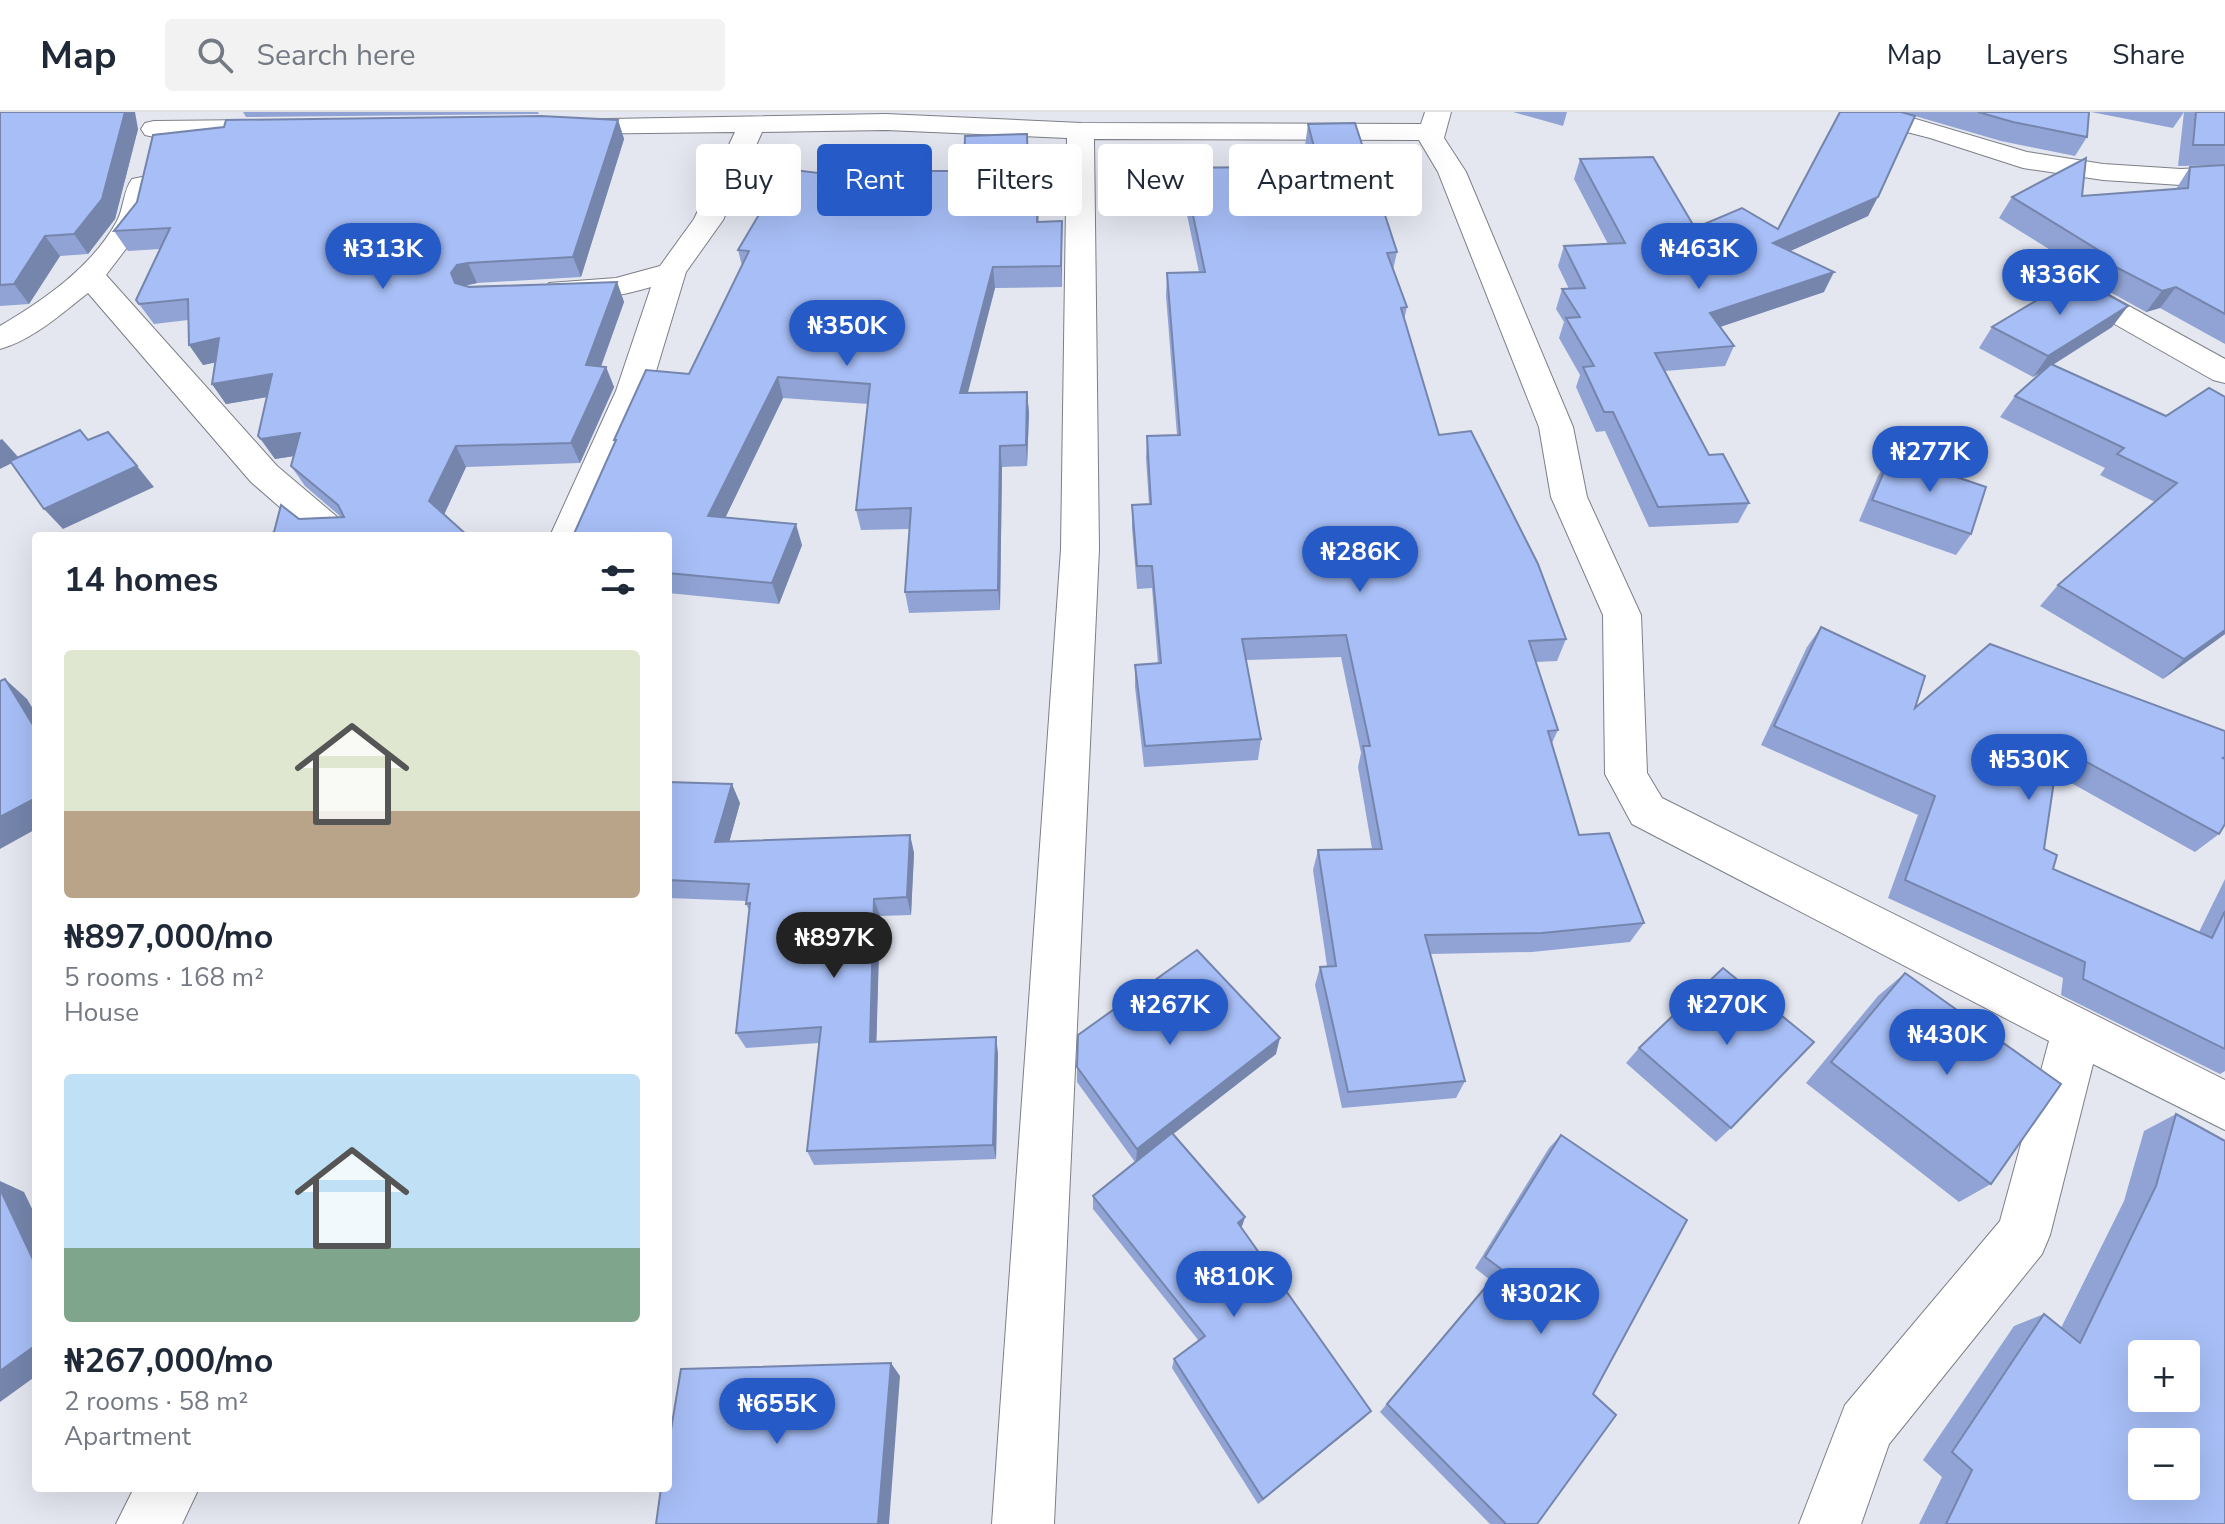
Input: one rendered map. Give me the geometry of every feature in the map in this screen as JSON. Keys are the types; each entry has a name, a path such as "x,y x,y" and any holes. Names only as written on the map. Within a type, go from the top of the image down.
{"street":[{"path":"1861,112 1939,132 2023,160 2103,172 2181,177 2225,175"},
{"path":"0,339 39,316 90,276 132,221 154,121 296,128"},
{"path":"532,126 886,122 1081,131 1434,122 1431,138 1452,172 1556,427 1569,497 1622,615 1626,774 1647,811 2225,1106"},
{"path":"570,532 633,391 671,272 708,220 752,124"},
{"path":"1023,1524 1080,549 1081,131"},
{"path":"524,292 618,287 671,272"},
{"path":"90,276 264,474 331,532"},
{"path":"2061,295 2087,296 2225,373"},
{"path":"1830,1524 1866,1426 2023,1235 2077,1028"},
{"path":"147,1524 167,1492"}],"building":[{"path":"0,112 125,112 102,199 74,234 45,236 14,284 0,285"},
{"path":"1840,112 1901,112 1915,116 1878,197 1773,243 1834,272 1710,313 1734,346 1655,353 1709,455 1723,454 1749,503 1658,507 1613,412 1604,412 1583,367 1594,366 1566,318 1580,317 1562,289 1585,288 1564,246 1625,243 1580,159 1653,157 1695,228 1742,208 1778,229"},
{"path":"1978,112 2089,112 2087,137 2013,122"},
{"path":"2196,112 2225,112 2225,145 2193,145"},
{"path":"541,116 618,120 573,257 468,263 457,265 451,273 455,283 469,287 617,282 586,365 606,367 571,443 456,446 429,501 464,532 274,532 281,505 299,519 344,517 338,505 291,466 300,433 261,439 258,436 272,374 212,384 219,338 189,345 188,299 139,304 136,300 170,228 114,231 137,202 153,135 224,127 226,120"},
{"path":"1355,123 1362,144 1313,144 1308,124"},
{"path":"1027,134 1027,144 965,144 965,136"},
{"path":"2086,158 2082,196 2188,188 2190,167 2225,165 2225,314 2176,287 2162,291 2114,266 2096,264 2108,256 2012,197"},
{"path":"1229,167 1229,216 1385,216 1397,252 1387,253 1407,307 1401,308 1439,435 1471,431 1538,564 1566,639 1529,641 1558,730 1548,731 1579,835 1609,833 1644,923 1542,933 1425,935 1465,1081 1348,1092 1320,967 1336,966 1318,850 1382,849 1363,746 1370,746 1346,635 1242,639 1261,739 1145,746 1135,665 1161,663 1152,566 1137,566 1132,505 1151,504 1147,436 1180,435 1167,273 1205,272 1193,216 1213,216 1213,168"},
{"path":"801,171 817,173 817,216 932,216 932,171 948,171 948,216 1037,216 1037,222 1062,221 1061,266 993,267 960,393 1027,392 1026,445 1000,446 998,590 905,592 911,508 856,510 870,384 778,377 708,516 796,524 772,583 672,573 672,532 575,532 646,370 689,374 749,251 738,250 758,216 801,216"},
{"path":"2064,284 2094,287 2128,306 2048,356 1992,327"},
{"path":"2051,364 2166,416 2209,388 2225,397 2225,630 2184,659 2058,585 2177,483 2117,454 2124,448 2015,396"},
{"path":"80,430 88,440 108,432 137,466 44,509 10,461"},
{"path":"1891,455 1986,487 1971,534 1872,500"},
{"path":"1821,627 1925,676 1915,708 1990,644 2225,731 2225,824 2219,834 2059,747 2044,849 2057,855 2053,869 2212,938 2225,911 2225,1049 2083,979 2085,962 1905,880 1935,796 1774,726"},
{"path":"5,679 32,723 32,800 0,817 0,681"},
{"path":"672,782 732,784 715,842 910,835 907,897 874,899 870,1042 996,1037 993,1145 807,1151 821,1027 736,1033 750,903 746,904 749,884 672,880"},
{"path":"1197,950 1280,1038 1137,1149 1077,1067 1078,1035"},
{"path":"1723,968 1814,1042 1731,1128 1639,1048"},
{"path":"1905,973 2061,1084 1991,1184 1831,1062"},
{"path":"2176,1114 2225,1141 2225,1524 1946,1524 1972,1470 1952,1452 2044,1314 2080,1343 2156,1186"},
{"path":"1172,1133 1245,1217 1238,1223 1371,1411 1263,1499 1174,1359 1205,1336 1093,1196"},
{"path":"1561,1135 1687,1220 1593,1394 1616,1415 1537,1524 1506,1524 1387,1404 1501,1269 1485,1257"},
{"path":"0,1189 32,1257 32,1348 0,1371"},
{"path":"891,1363 878,1524 656,1524 660,1492 672,1492 672,1424 681,1369"}]}
